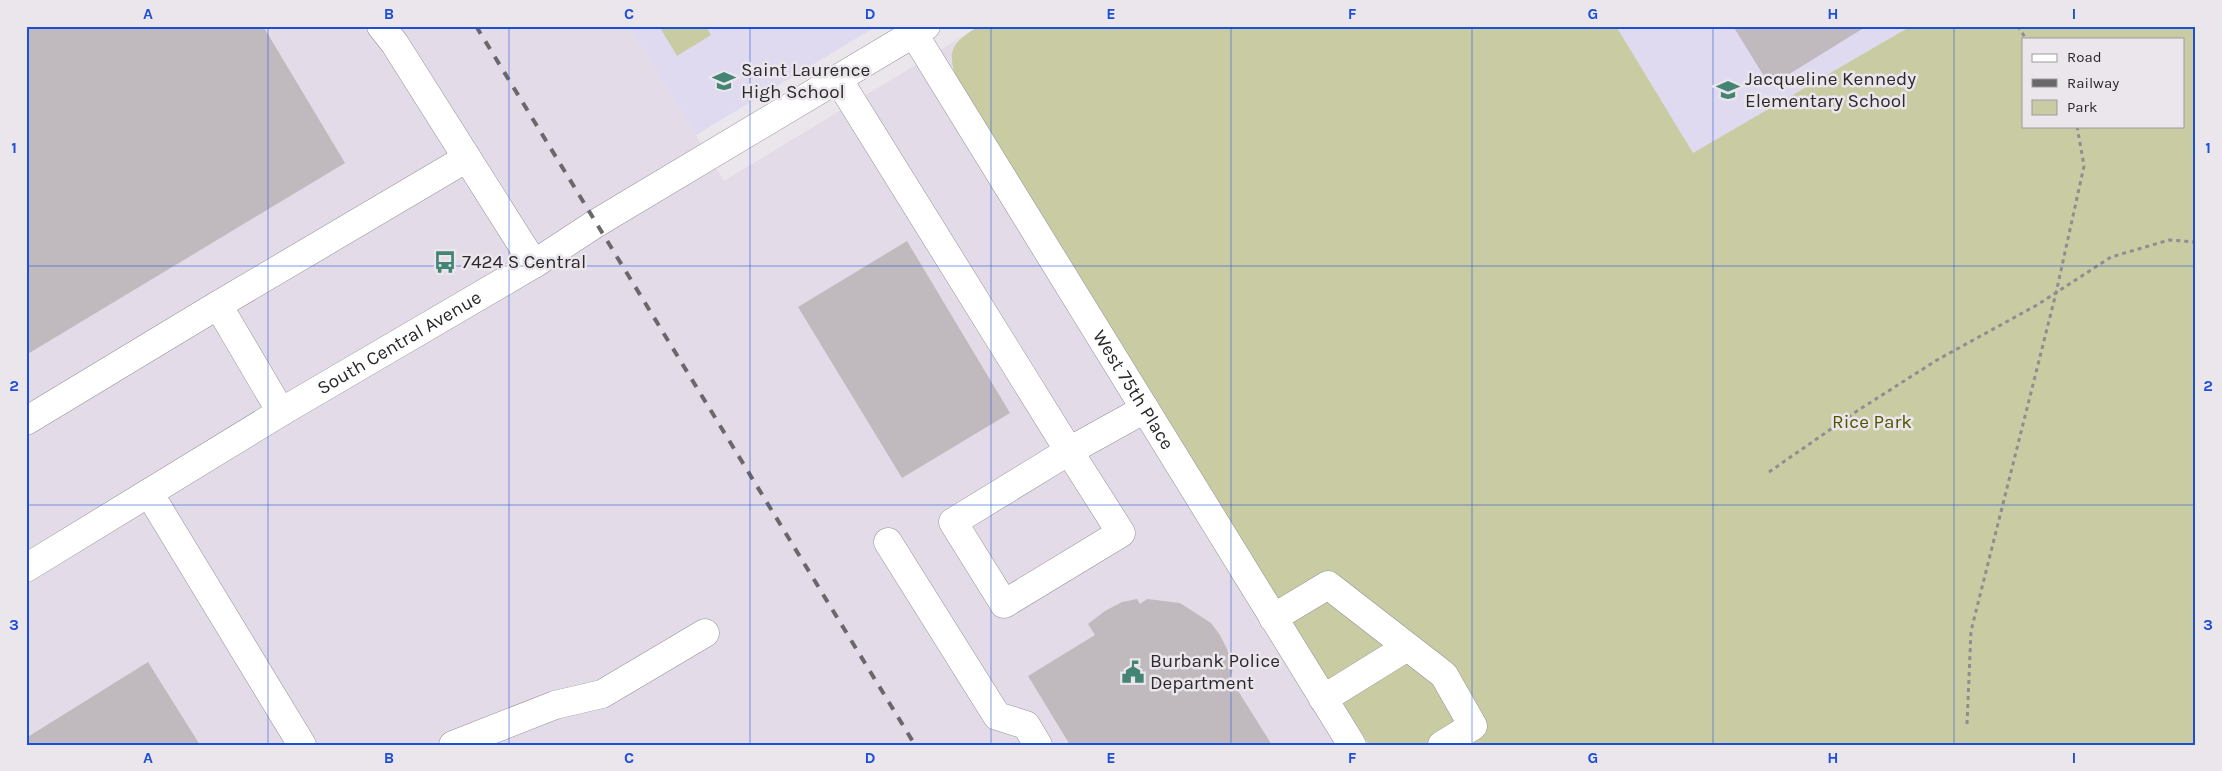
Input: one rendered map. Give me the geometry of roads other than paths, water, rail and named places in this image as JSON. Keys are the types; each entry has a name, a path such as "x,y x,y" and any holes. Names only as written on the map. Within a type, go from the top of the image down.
{"street":[{"path":"381,26 395,44 534,264"},
{"name":"South Central Avenue","path":"26,568 281,412 534,264 595,224 920,30"},
{"name":"West 75th Place","path":"920,30 1145,409 1352,745"},
{"path":"838,79 1069,451 1121,533 1004,604 953,522 1069,451 1145,409"},
{"path":"26,420 467,158"},
{"path":"218,305 281,412"},
{"path":"149,493 302,745"},
{"path":"888,542 997,716 1026,725 1038,745"},
{"path":"1273,618 1328,585 1444,675 1473,726 1442,745"},
{"path":"453,745 555,705 602,694 705,633"},
{"path":"1323,698 1407,647"}],"railway":[{"path":"476,26 915,745"}],"place":[{"name":"Saint Laurence High School","path":"724,81"},
{"name":"Jacqueline Kennedy Elementary School","path":"1728,90"},
{"name":"7424 S Central","path":"445,262"},
{"name":"Burbank Police Department","path":"1133,672"}],"park label":[{"name":"Rice Park","path":"1872,422"}]}
